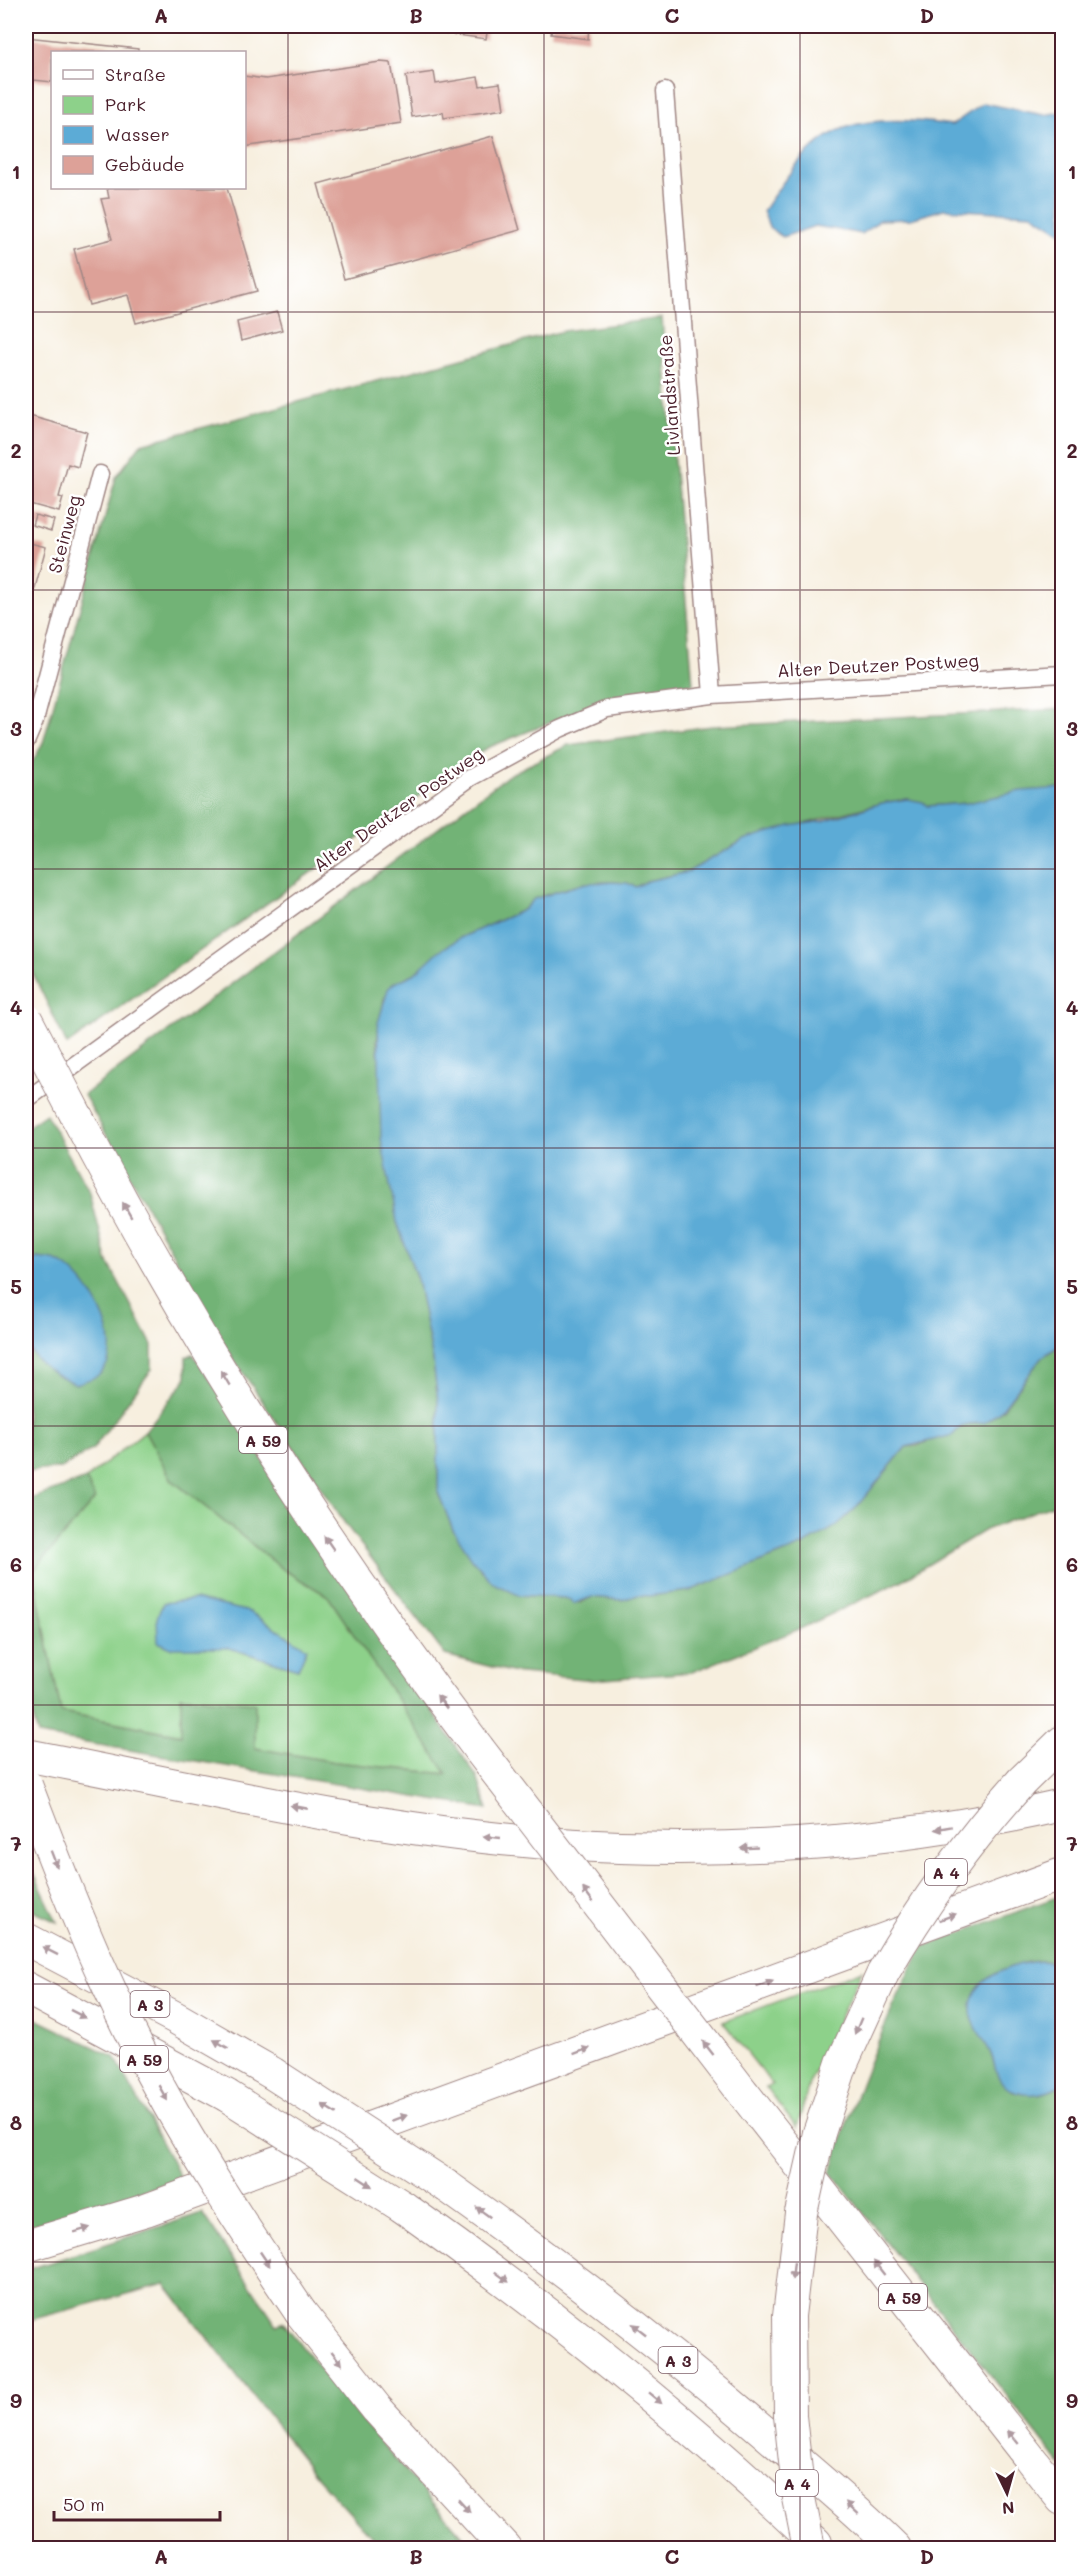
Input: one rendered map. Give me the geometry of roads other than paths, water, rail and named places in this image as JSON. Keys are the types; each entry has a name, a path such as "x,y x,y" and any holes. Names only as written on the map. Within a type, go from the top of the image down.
{"highway":[{"name":"A 59","path":"26,1019 177,1298 298,1496 399,1645 744,2094 1062,2499"},
{"name":"A 4","path":"809,2548 799,2498 790,2416 789,2316 801,2213 819,2133 842,2063 883,1973 935,1888 982,1826 1022,1781 1062,1742"},
{"path":"26,1755 344,1816 536,1842 646,1849 735,1849 824,1844 912,1834 1062,1805"},
{"name":"A 59","path":"26,1785 79,1924 143,2057 218,2190 300,2313 377,2409 505,2548"},
{"path":"26,2246 156,2206 1062,1874"},
{"name":"A 3","path":"26,1939 176,2018 272,2073 448,2187 553,2262 655,2341 830,2488 895,2548"},
{"name":"A 3","path":"26,1988 126,2039 226,2095 403,2207 496,2272 595,2348 674,2413 822,2548"}],"street":[{"name":"Livlandstraße","path":"665,91 712,695"},
{"name":"Steinweg","path":"26,742 35,721 100,474"},
{"name":"Alter Deutzer Postweg","path":"26,1100 470,778 560,729 607,709 712,695 1062,674"}],"water":[{"path":"983,103 1044,115 1062,112 1062,133 1059,140 1062,157 1062,233 1032,214 944,209 911,219 880,220 862,234 815,226 783,237 770,229 763,211 801,159 830,135 858,124 873,122 906,121 952,125"},
{"path":"1062,788 1062,1344 1042,1357 1002,1409 984,1423 961,1426 953,1435 906,1447 854,1510 835,1527 804,1545 689,1591 638,1595 622,1600 592,1597 573,1604 571,1600 565,1598 518,1595 493,1583 472,1559 453,1530 438,1492 438,1402 433,1360 417,1279 397,1222 381,1139 378,1023 388,989 394,983 414,974 439,951 460,938 523,910 534,899 565,889 586,883 611,882 627,883 636,887 647,881 688,872 744,840 790,826 823,821 882,803 907,799 923,802 927,806 967,803 1021,791"},
{"path":"37,1258 56,1261 68,1268 80,1279 101,1311 110,1345 108,1360 96,1377 76,1384 60,1376 40,1363 26,1342 26,1266"},
{"path":"195,1599 250,1612 307,1648 298,1669 229,1648 171,1648 158,1642 157,1618 163,1603"},
{"path":"1041,1961 1058,1963 1062,1967 1062,2085 1037,2094 1019,2093 1010,2090 998,2076 991,2053 973,2021 971,2004 975,1992 982,1983 993,1976 1017,1965"}]}
